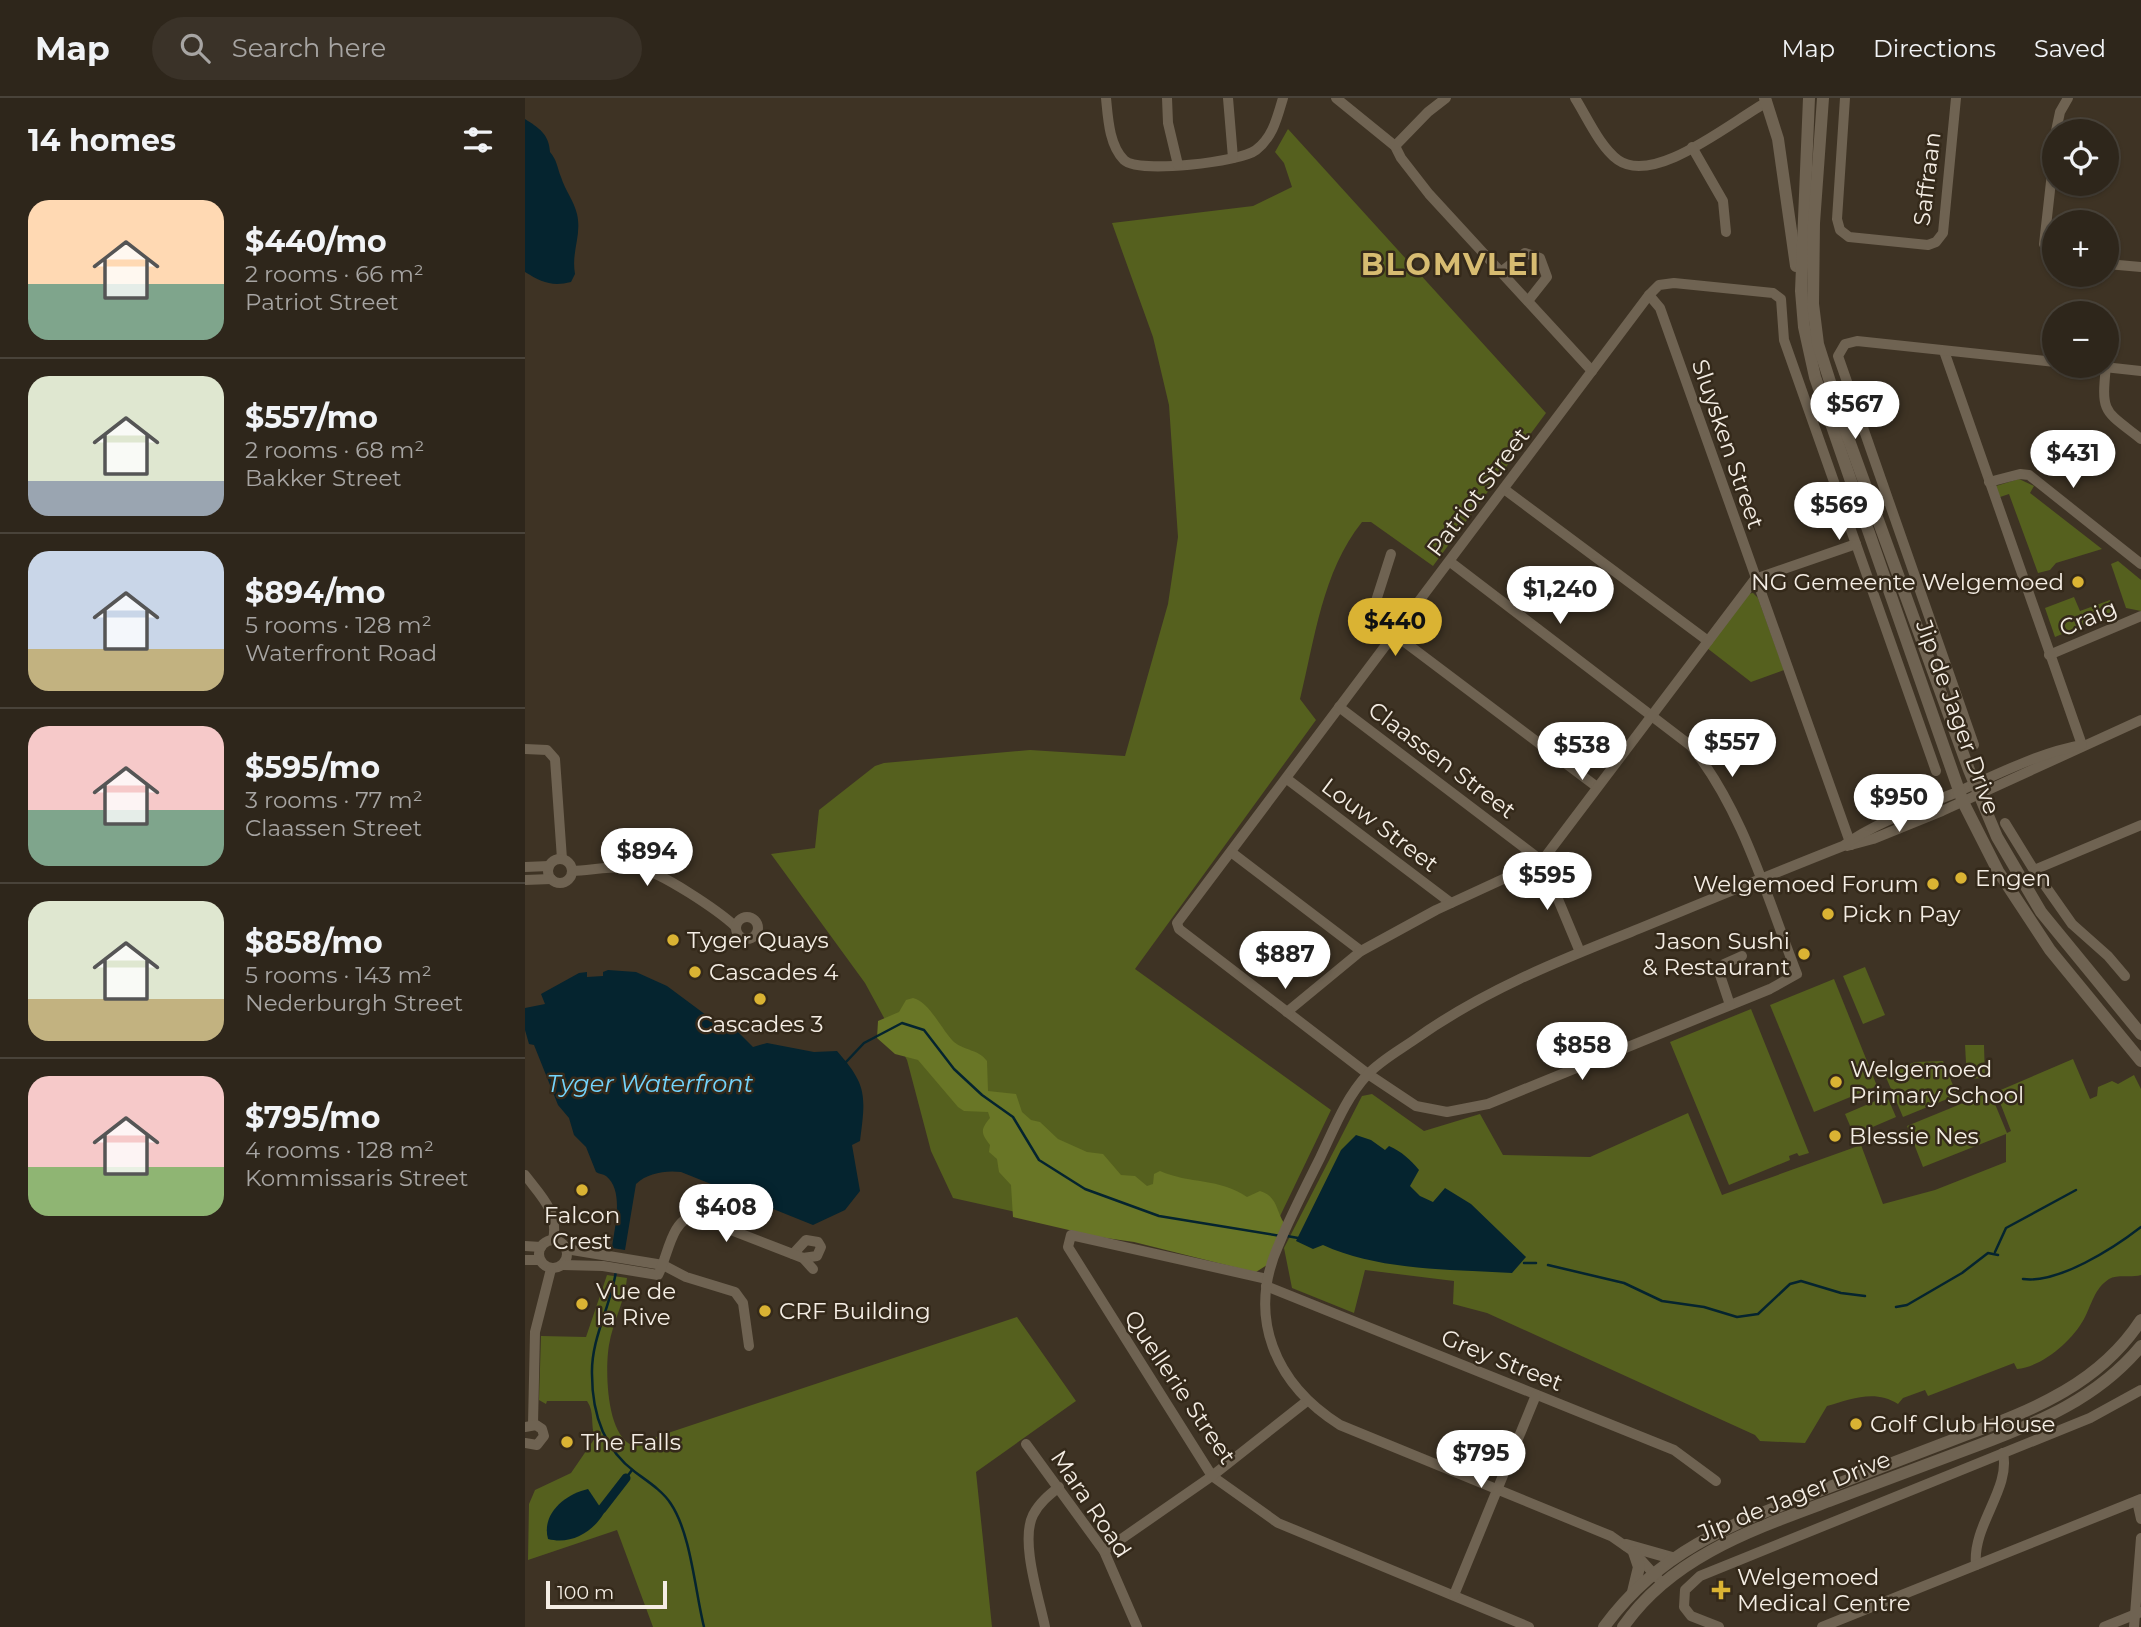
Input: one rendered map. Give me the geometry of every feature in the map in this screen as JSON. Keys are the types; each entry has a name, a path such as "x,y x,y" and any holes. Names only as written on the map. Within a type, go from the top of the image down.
{"main road":[{"name":"Jip de Jager Drive","path":"1809,98 1801,291 1804,327 1815,377 1961,796 1998,872 2029,920 2141,1061"},
{"name":"Jip de Jager Drive","path":"1823,98 1812,264 1812,304 1818,344 1851,444 1977,789 2017,876 2072,951"},
{"path":"1769,99 1779,139 1801,291"},
{"path":"2072,951 2141,1034"},
{"path":"2072,951 2085,975 2124,1022 2127,1031 2124,1038"},
{"name":"Jip de Jager Drive","path":"1604,1627 1652,1573 1707,1536 2049,1401 2098,1369 2141,1320"},
{"name":"Jip de Jager Drive","path":"1623,1627 1662,1583 1702,1555 1739,1537 2054,1414 2094,1390 2141,1346"},
{"path":"1630,1548 1672,1558"},
{"path":"1630,1548 1639,1567 1633,1592"}],"street":[{"path":"1106,98 1111,133 1124,160 1140,167 1249,155 1264,144 1271,134 1283,98"},
{"path":"1167,98 1168,123 1178,164"},
{"path":"1228,98 1233,158"},
{"path":"1336,98 1395,146 1429,194 1592,371"},
{"path":"1395,146 1428,112 1446,98"},
{"path":"1575,98 1609,151 1626,164 1652,167 1769,99"},
{"name":"Saffraan","path":"1845,98 1837,219 1840,230 1849,237 1928,245 1936,243 1943,233 1957,98"},
{"path":"2059,119 2068,98"},
{"path":"1692,146 1723,201 1726,232"},
{"path":"1501,272 1525,253 1540,258 1547,277 1528,301"},
{"path":"2119,265 2141,267"},
{"path":"1649,295 1659,285 1669,283 1773,293 1781,299 1784,340 1936,771"},
{"name":"Patriot Street","path":"1287,1012 1189,938 1179,929 1177,923 1649,295"},
{"name":"Sluysken Street","path":"1649,295 1660,308 1848,844"},
{"path":"1974,745 1838,356 1845,344 1860,341 2042,361"},
{"path":"1944,351 2082,745"},
{"path":"2119,368 2141,371"},
{"path":"2102,378 2105,409 2141,439"},
{"path":"1989,482 2020,474 2029,475 2141,564"},
{"path":"1504,489 1708,641"},
{"path":"1449,561 1653,715 1691,746 1708,770 1735,819 1797,974 1730,1005 1489,1104 1447,1112 1416,1106 1287,1012 1361,950 1451,903 1542,861 1597,787 1653,715 1755,579 1856,544"},
{"path":"1391,554 1375,604 1379,613 1597,787"},
{"name":"Craig","path":"2049,655 2141,616"},
{"name":"Claassen Street","path":"1339,707 1542,861"},
{"path":"1662,1583 1630,1548 1498,1490 1353,1432 1307,1401 1273,1350 1264,1305 1276,1250 1341,1114 1369,1074 1447,1017 1520,977 1848,844 1977,789 2060,749 2082,745 2141,720"},
{"path":"525,749 547,750 555,759 562,859"},
{"name":"Louw Street","path":"1287,779 1451,903"},
{"path":"2005,823 2072,924 2125,976"},
{"path":"2034,870 2141,825"},
{"path":"1231,852 1361,950"},
{"path":"525,867 549,866 555,860 562,859 571,864 572,872"},
{"path":"1542,861 1580,952"},
{"path":"549,866 551,879"},
{"path":"525,880 551,879 563,882 572,872 640,868 738,923"},
{"path":"1730,1005 1719,972 1724,964 1742,956"},
{"path":"525,1175 554,1215 554,1240"},
{"path":"660,1270 678,1225 691,1216 699,1216 798,1256 813,1269"},
{"name":"Grey Street","path":"1071,1235 1267,1283 1674,1450 1716,1481"},
{"name":"Quellerie Street","path":"1071,1235 1069,1252 1212,1476 1278,1523 1529,1627"},
{"path":"525,1245 541,1247 554,1240"},
{"path":"554,1240 566,1249 630,1257 660,1270 732,1291 740,1297 749,1346"},
{"path":"540,1260 541,1247"},
{"path":"563,1265 567,1257 566,1249"},
{"path":"525,1260 540,1260 551,1269"},
{"path":"551,1269 563,1265 660,1270"},
{"path":"525,1443 534,1446 543,1440 542,1429 529,1425 535,1332 551,1269"},
{"path":"1719,1627 1691,1616 1684,1607 1683,1594 1687,1586 1709,1571 2102,1413 2141,1390"},
{"path":"1454,1595 1536,1395"},
{"path":"1104,1551 1212,1476 1307,1401"},
{"name":"Mara Road","path":"1026,1444 1104,1551 1137,1627"},
{"path":"1976,1565 1978,1538 2005,1471 2003,1453"},
{"path":"1045,1627 1029,1545 1030,1525 1037,1508 1059,1487"},
{"path":"1822,1627 2139,1500 2141,1519"},
{"path":"2134,1627 2141,1538"},
{"path":"2104,1627 2137,1614"}],"green space":[{"path":"1288,129 1546,413 1433,566 1371,522 1362,522 1338,562 1316,630 1300,699 1316,720 1135,969 1331,1110 1256,1266 953,1198 931,1151 907,1060 865,983 771,854 815,848 819,810 875,766 884,763 1030,750 1125,756 1168,604 1178,537 1169,405 1153,337 1112,223 1253,206 1292,187 1284,163 1275,152"},
{"path":"2019,479 2034,486 2030,493 2102,549 2056,563 2050,570 2038,573 2009,494 2000,497 1996,486"},
{"path":"2118,561 2141,580 2141,611 2126,608 2111,564"},
{"path":"1753,593 1758,598 1784,670 1751,682 1707,648 1748,594"},
{"path":"2074,597 2080,611 2110,600 2115,612 2055,637 2045,608"},
{"path":"1865,967 1885,1015 1863,1024 1843,976"},
{"path":"1834,979 1877,1086 1814,1112 1770,1005"},
{"path":"913,998 925,1005 954,1042 980,1054 987,1061 988,1091 1016,1094 1022,1112 1031,1120 1040,1122 1058,1139 1087,1152 1103,1154 1121,1175 1135,1176 1147,1186 1153,1184 1154,1174 1160,1171 1226,1187 1247,1197 1260,1191 1270,1196 1284,1223 1267,1265 1256,1272 1134,1242 1099,1237 1013,1217 1011,1185 999,1172 997,1159 989,1152 990,1145 983,1134 990,1118 988,1112 964,1111 958,1107 918,1060 895,1054 877,1038 878,1021 899,1012 906,1000"},
{"path":"1751,1009 1809,1153 1789,1156 1790,1160 1729,1185 1670,1042"},
{"path":"1965,1045 1984,1045 1985,1078 1967,1079"},
{"path":"2073,1059 2090,1099 2097,1096 2098,1087 2112,1081 2118,1084 2134,1075 2141,1089 2141,1275 2116,1277 2104,1283 2072,1336 2055,1352 2036,1363 2017,1369 2014,1363 1928,1396 1925,1390 1903,1398 1898,1404 1889,1399 1872,1396 1827,1406 1805,1443 1760,1441 1755,1435 1487,1313 1453,1304 1454,1281 1365,1270 1354,1313 1292,1288 1284,1248 1362,1096 1372,1094 1424,1131 1480,1114 1503,1155 1590,1157 1688,1113 1722,1195 1861,1145 1883,1204 1935,1190 2006,1162 2006,1134 1923,1167 1907,1126 1990,1092 2007,1133 2011,1131 1996,1092"},
{"path":"1943,1061 1957,1095 1903,1117 1885,1075 1915,1062"},
{"path":"1887,1096 1896,1117 1854,1135 1845,1114"},
{"path":"607,1275 627,1278 609,1345 607,1369 612,1415 623,1439 632,1445 1017,1317 1076,1401 976,1472 992,1627 653,1627 617,1530 528,1560 529,1504 535,1490 571,1473 595,1438 587,1401 547,1401 546,1404 539,1400 541,1336 586,1337"}],"water":[{"path":"525,119 545,136 577,214 575,274 571,282 547,283 525,272"},
{"name":"Tyger Waterfront","path":"587,972 587,977 603,976 603,972 636,972 667,986 706,1015 737,1031 753,1047 767,1043 814,1052 837,1051 859,1082 863,1101 860,1141 852,1145 860,1191 845,1210 813,1225 681,1172 669,1171 651,1175 636,1184 625,1250 612,1248 617,1200 612,1183 606,1176 596,1172 586,1147 574,1135 569,1118 558,1105 534,1045 529,1044 525,1030 525,1008 545,1004 541,994 579,973"},
{"path":"1356,1135 1371,1140 1385,1150 1389,1146 1409,1159 1419,1170 1410,1186 1420,1196 1433,1202 1445,1188 1471,1204 1526,1257 1512,1273 1440,1269 1368,1260 1323,1245 1313,1249 1296,1241 1341,1150"},
{"path":"588,1489 604,1513 599,1520 588,1531 573,1538 548,1539 548,1521 557,1506 571,1495"}],"waterway":[{"path":"846,1062 864,1043 902,1023 924,1030 954,1069 982,1095 1013,1117 1039,1160 1085,1189 1159,1216 1281,1236"},
{"path":"1995,1252 2006,1228 2076,1190"},
{"path":"2023,1279 2052,1276 2085,1263 2141,1227"},
{"path":"1287,1236 1298,1238"},
{"path":"1896,1307 1907,1305 1962,1273 1988,1253 1998,1255"},
{"path":"1524,1263 1536,1263"},
{"path":"1548,1265 1624,1283 1662,1301 1704,1307 1737,1317 1758,1314 1790,1284 1801,1281 1841,1293 1865,1296"},
{"path":"616,1271 593,1361 597,1416 601,1429 615,1452 664,1495 678,1516 688,1547 704,1627"},
{"path":"626,1478 632,1470"},
{"path":"602,1509 626,1478"}],"place":[{"name":"NG Gemeente Welgemoed","path":"2078,582"},
{"name":"Engen","path":"1961,878"},
{"name":"Welgemoed Forum","path":"1933,884"},
{"name":"Pick n Pay","path":"1828,914"},
{"name":"Tyger Quays","path":"673,940"},
{"name":"Jason Sushi & Restaurant","path":"1804,954"},
{"name":"Cascades 4","path":"695,972"},
{"name":"Cascades 3","path":"760,999"},
{"name":"Welgemoed Primary School","path":"1836,1082"},
{"name":"Blessie Nes","path":"1835,1136"},
{"name":"Falcon Crest","path":"582,1190"},
{"name":"Vue de la Rive","path":"582,1304"},
{"name":"CRF Building","path":"765,1311"},
{"name":"Golf Club House","path":"1856,1424"},
{"name":"The Falls","path":"567,1442"},
{"name":"Welgemoed Medical Centre","path":"1721,1590"}],"district":[{"name":"BLOMVLEI","path":"1451,265"}]}
